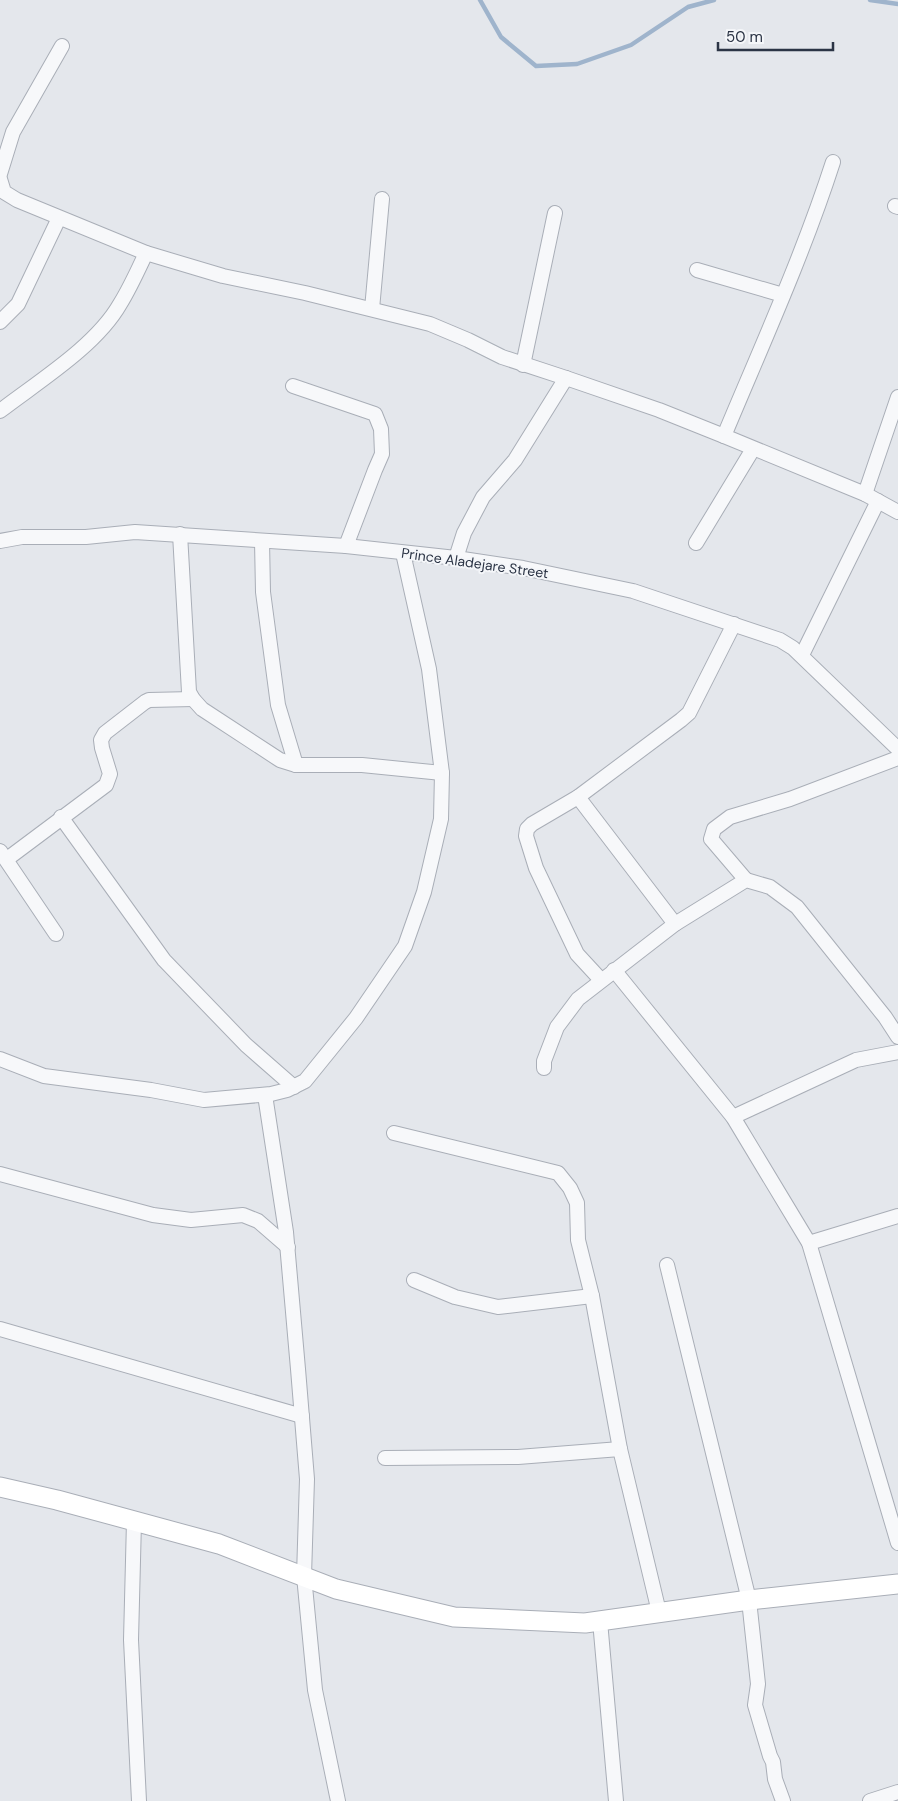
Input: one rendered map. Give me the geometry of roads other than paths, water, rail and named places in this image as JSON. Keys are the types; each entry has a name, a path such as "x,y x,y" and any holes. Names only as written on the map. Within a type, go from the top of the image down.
{"street":[{"path":"0,174 13,132 62,46"},
{"path":"724,436 822,197 833,162"},
{"path":"1,190 17,200 146,253 223,276 372,309 430,324 468,340 502,358 659,410 724,436 865,494 898,512"},
{"path":"372,309 382,199"},
{"path":"523,365 555,213"},
{"path":"0,322 18,304 59,218"},
{"path":"0,411 82,348 106,324 120,305 146,253"},
{"path":"696,270 783,294"},
{"path":"456,558 464,533 483,497 514,460 566,378"},
{"path":"293,386 375,414 381,429 382,454 346,546"},
{"path":"865,494 898,397"},
{"path":"696,543 753,449"},
{"path":"802,655 878,501"},
{"name":"Prince Aladejare Street","path":"0,541 22,537 86,537 135,532 346,546 456,558 522,568 633,590 780,640 802,655 898,749"},
{"path":"180,534 189,692 192,699 202,709 280,760 296,765 362,765 442,773"},
{"path":"262,541 263,592 278,705 296,765"},
{"path":"0,1059 44,1076 151,1090 204,1100 265,1095 287,1090 306,1081 356,1018 405,946 424,892 441,819 442,773 430,669 403,552"},
{"path":"601,980 577,954 536,868 526,836 527,829 532,824 578,797 689,713 734,624"},
{"path":"56,934 3,855 106,785 110,774 101,744 105,733 149,700 192,699"},
{"path":"898,758 790,800 730,817 719,824 712,833 711,839 746,880 770,887 797,906 885,1017 898,1037"},
{"path":"578,797 675,924"},
{"path":"61,817 164,960 246,1045 294,1086"},
{"path":"544,1068 546,1054 557,1027 578,999 675,924 746,880"},
{"path":"614,970 733,1117 809,1243 898,1543"},
{"path":"733,1117 856,1060 898,1052"},
{"path":"265,1095 288,1247 307,1479 304,1576 315,1690 338,1801"},
{"path":"394,1133 558,1173 570,1188 577,1204 578,1240 592,1296 620,1449 659,1612"},
{"path":"0,1174 154,1215 191,1220 243,1215 258,1221 288,1247"},
{"path":"809,1243 898,1216"},
{"path":"667,1265 749,1600 758,1684 755,1705 770,1756 774,1762 775,1779 783,1801"},
{"path":"414,1280 455,1297 498,1307 592,1296"},
{"path":"0,1329 302,1416"},
{"path":"385,1458 518,1457 620,1449"},
{"path":"0,1487 57,1500 219,1544 336,1588 454,1618 585,1623 749,1600 898,1584"},
{"path":"134,1521 131,1640 139,1801"},
{"path":"600,1621 616,1801"},
{"path":"870,1801 898,1792"}],"waterway":[{"path":"480,0 501,37 536,66 577,64 631,45 688,7 714,0"},
{"path":"870,0 898,4"}]}
